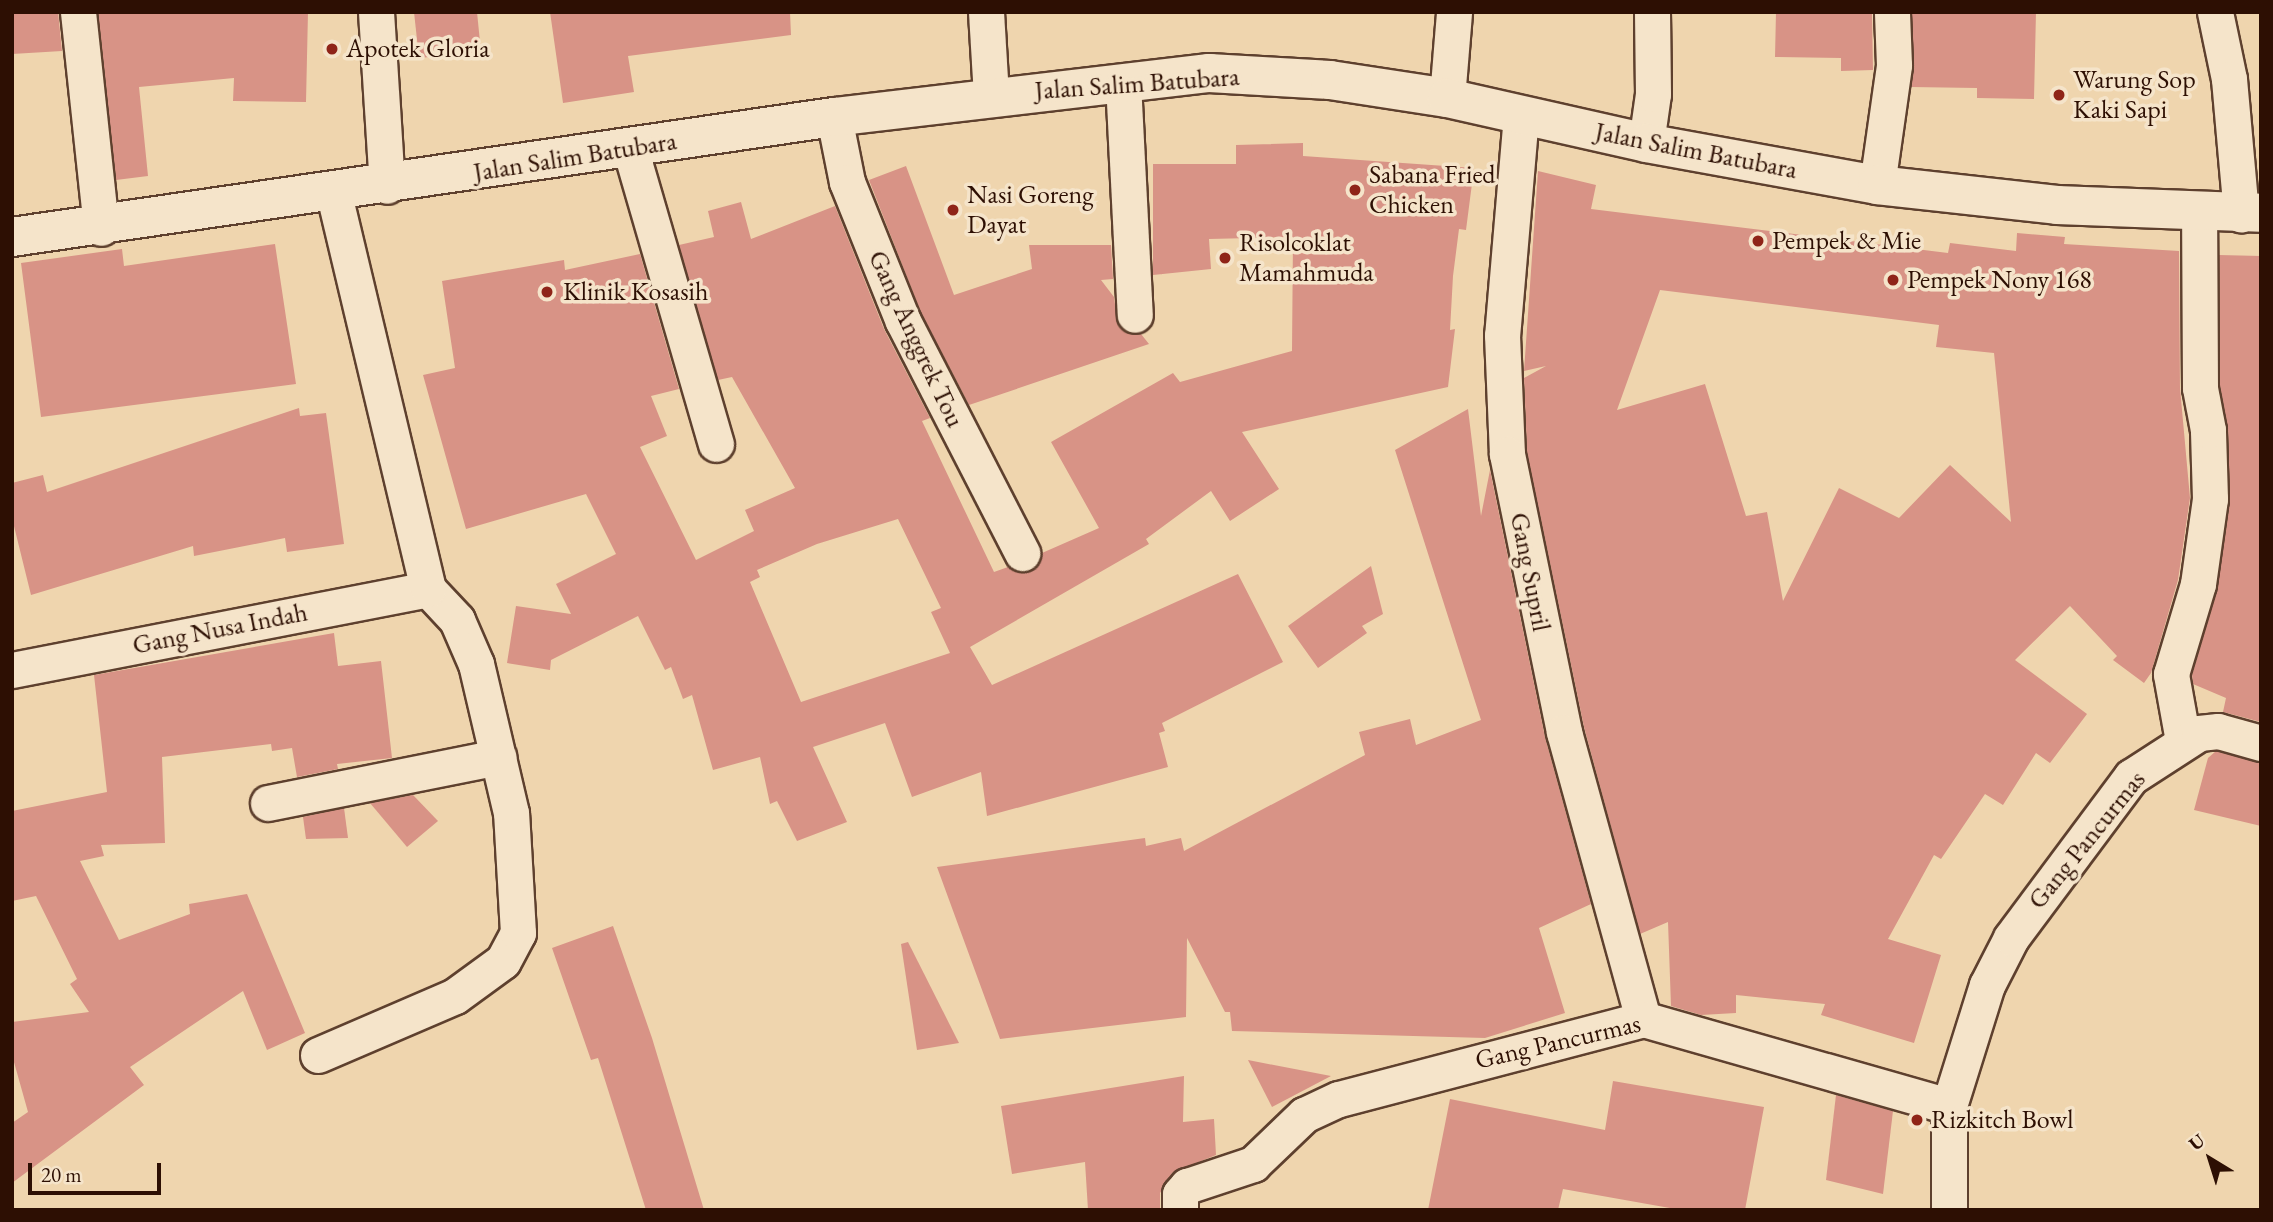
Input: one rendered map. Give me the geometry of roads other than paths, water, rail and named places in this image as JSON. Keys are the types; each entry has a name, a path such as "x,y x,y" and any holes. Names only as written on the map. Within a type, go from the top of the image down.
{"street":[{"path":"78,12 101,228"},
{"path":"376,12 387,186"},
{"path":"986,12 991,95"},
{"path":"1447,98 1454,12"},
{"path":"1646,144 1653,94 1652,12"},
{"path":"1877,185 1894,65 1892,12"},
{"path":"2215,12 2251,214"},
{"name":"Jalan Salim Batubara","path":"12,237 101,228 991,95 1209,74 1330,80 1447,98 1646,144 1877,185 2056,205 2251,214"},
{"path":"1123,82 1135,315"},
{"name":"Gang Supril","path":"1521,115 1502,335 1503,412 1538,619 1591,841 1643,1018"},
{"name":"Gang Anggrek Tou","path":"834,117 846,182 902,321 1022,553"},
{"path":"631,148 716,444"},
{"path":"318,1055 455,996 503,961 519,933 511,813 476,664 457,620 428,589 334,194"},
{"path":"2172,747 2171,674 2198,584 2210,499 2208,430 2200,388 2199,212"},
{"name":"Gang Nusa Indah","path":"12,670 428,589"},
{"name":"Gang Pancurmas","path":"1949,1210 1949,1106 1987,985 2011,938 2130,777 2172,747 2218,731 2261,743"},
{"path":"268,803 498,757"},
{"name":"Gang Pancurmas","path":"1183,1198 1253,1164 1304,1115 1339,1099 1643,1018 1949,1106"}],"place":[{"name":"Apotek Gloria","path":"332,49"},
{"name":"Warung Sop Kaki Sapi","path":"2059,95"},
{"name":"Sabana Fried Chicken","path":"1355,190"},
{"name":"Nasi Goreng Dayat","path":"953,210"},
{"name":"Pempek & Mie","path":"1758,241"},
{"name":"Risolcoklat Mamahmuda","path":"1225,258"},
{"name":"Pempek Nony 168","path":"1893,280"},
{"name":"Klinik Kosasih","path":"547,292"},
{"name":"Rizkitch Bowl","path":"1917,1120"}]}
